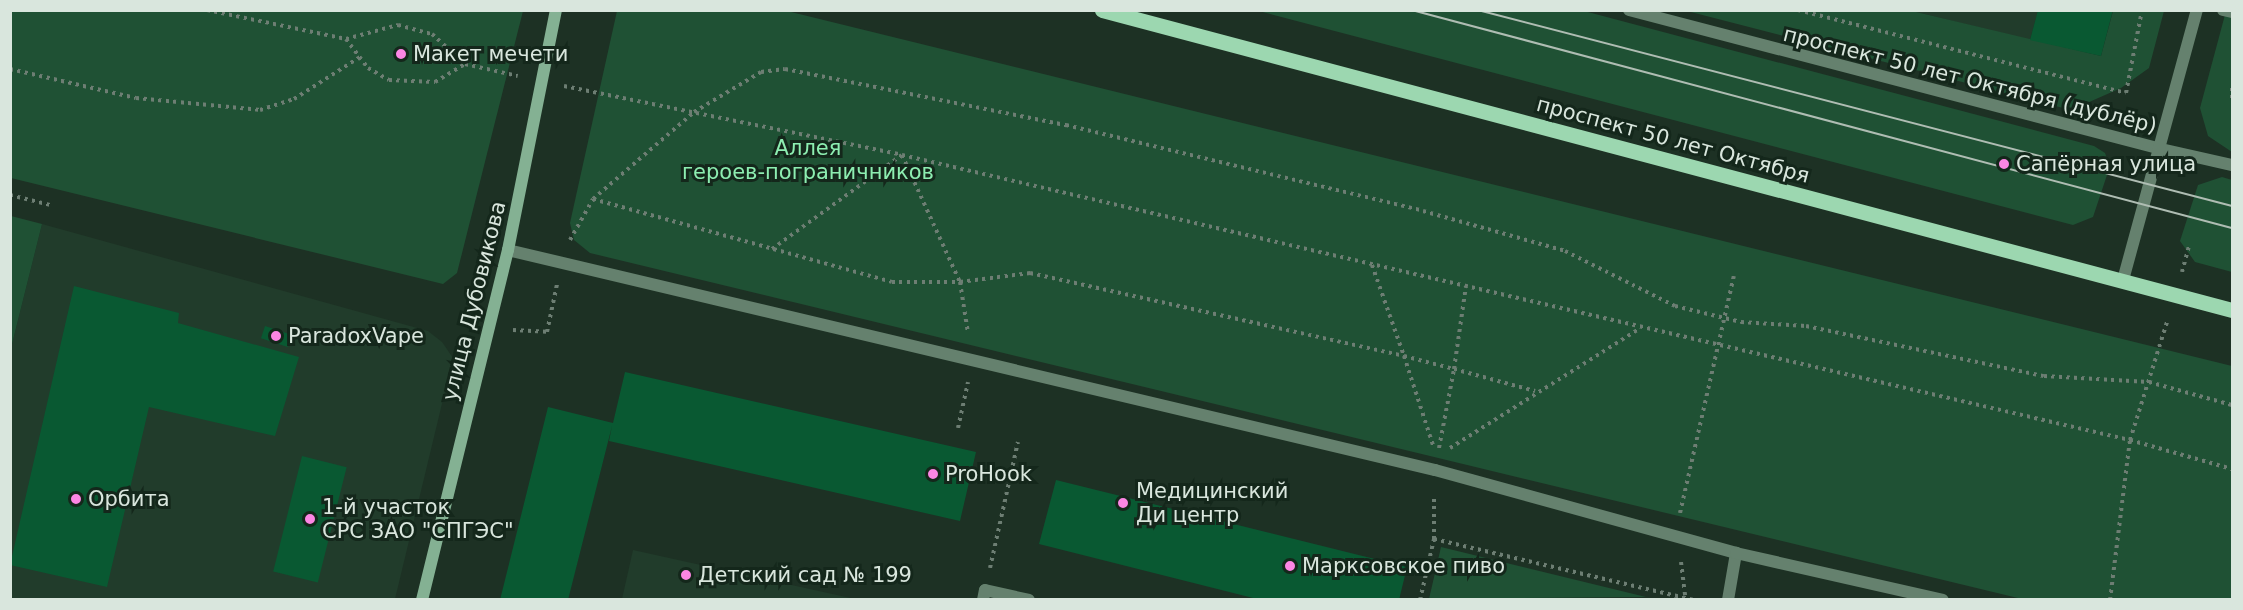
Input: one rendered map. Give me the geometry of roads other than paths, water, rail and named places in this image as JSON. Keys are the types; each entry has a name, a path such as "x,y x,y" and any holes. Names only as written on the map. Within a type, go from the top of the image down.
{"main road":[{"name":"проспект 50 лет Октября","path":"1102,10 2232,310"}],"street":[{"name":"улица Дубовикова","path":"422,600 508,250 556,10"},
{"name":"проспект 50 лет Октября (дублёр)","path":"1629,10 2161,149 2232,165"},
{"path":"2123,280 2161,149 2197,10"},
{"path":"2223,10 2232,12"},
{"path":"508,250 972,364 1435,470 1736,553 1943,600"},
{"path":"1728,600 1736,553"},
{"path":"984,595 1029,600"}],"tram line":[{"path":"1412,10 2232,228"},
{"path":"1478,10 2232,206"}],"place":[{"name":"Макет мечети","path":"401,54"},
{"name":"Сапёрная улица","path":"2004,164"},
{"name":"ParadoxVape","path":"276,336"},
{"name":"ProHook","path":"933,474"},
{"name":"Орбита","path":"76,499"},
{"name":"Медицинский Ди центр","path":"1123,503"},
{"name":"1-й участок СРС ЗАО \"СПГЭС\"","path":"310,519"},
{"name":"Марксовское пиво","path":"1290,566"},
{"name":"Детский сад № 199","path":"686,575"}],"park label":[{"name":"Аллея героев-пограничников","path":"808,160"}]}
